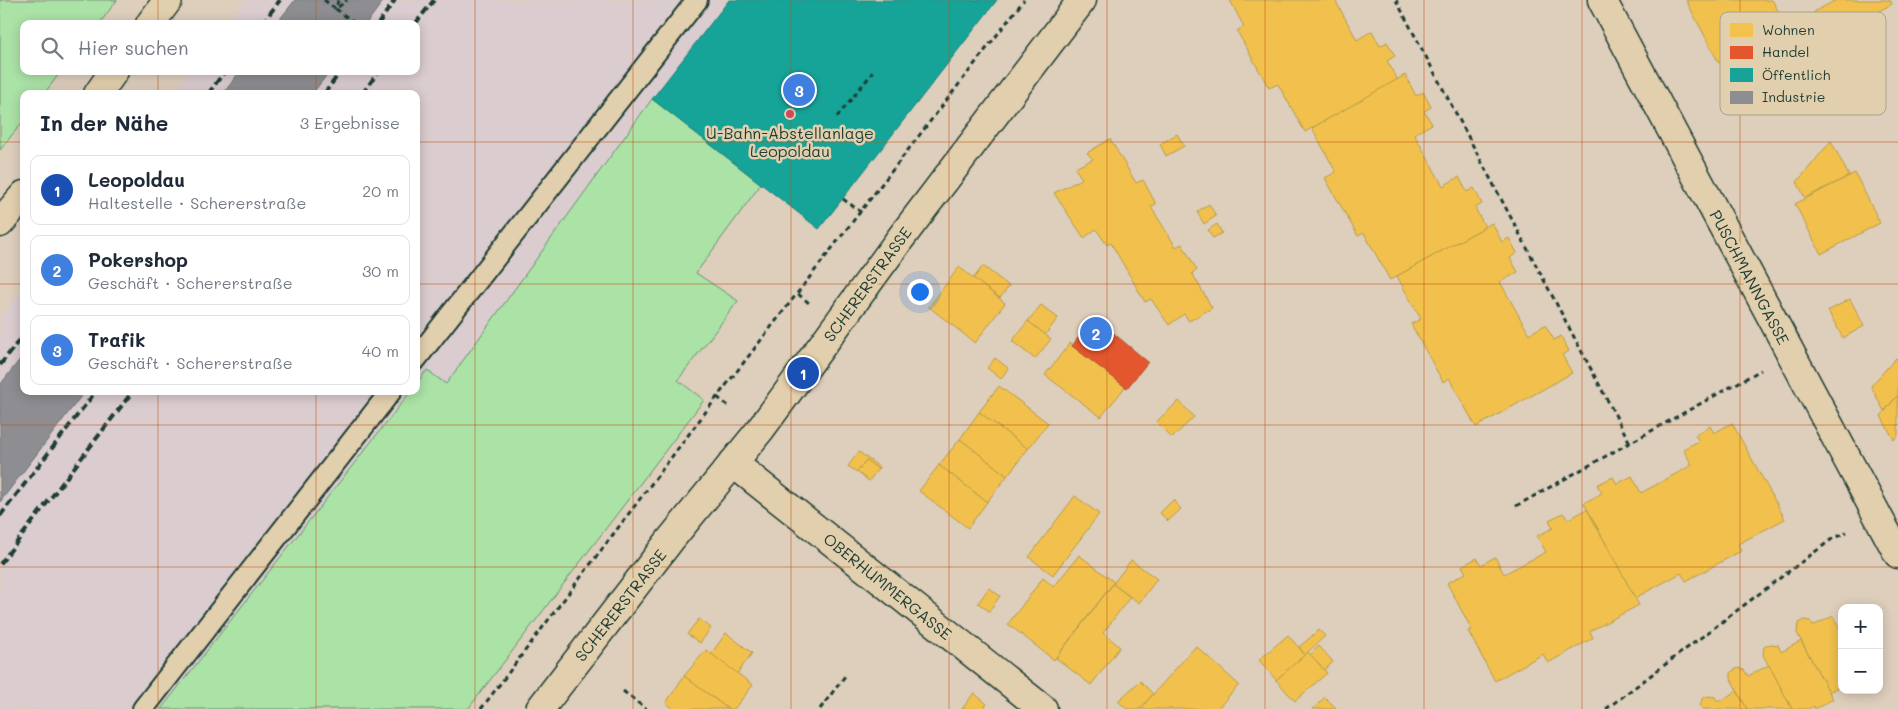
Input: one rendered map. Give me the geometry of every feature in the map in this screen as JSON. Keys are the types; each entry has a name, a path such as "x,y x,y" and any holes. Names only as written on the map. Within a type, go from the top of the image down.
{"street":[{"path":"153,20 168,0"},
{"name":"SCHERERSTRASSE","path":"540,709 671,539 798,380 900,238 1082,0"},
{"name":"PUSCHMANNGASSE","path":"1602,0 1898,554"},
{"path":"101,90 111,75"},
{"path":"0,223 20,200"},
{"name":"OBERHUMMERGASSE","path":"733,463 1043,709"}],"lane":[{"path":"420,354 697,0"},
{"path":"143,709 388,395"}],"path":[{"path":"324,0 351,20"},
{"path":"336,9 338,0"},
{"path":"336,9 347,0"},
{"path":"481,709 717,397 1024,0"},
{"path":"1396,0 1630,443"},
{"path":"837,117 873,72"},
{"path":"843,199 861,212"},
{"path":"798,294 811,304 808,309"},
{"path":"1516,506 1791,354"},
{"path":"717,397 731,408"},
{"path":"1606,709 1832,539 1877,516"},
{"path":"820,709 845,676"},
{"path":"622,691 646,709"}],"shaded area":[{"path":"245,0 997,0 819,229 761,184 696,273 738,301 678,380 447,709 0,709 0,318 20,292 20,395 420,395 420,90 175,90 187,75 420,75 420,20 229,20"}],"green space":[{"path":"0,0 117,0 102,20 20,20 20,75 58,75 47,90 20,90 20,125 0,150"},
{"path":"652,99 761,184 696,273 738,301 678,380 704,400 468,709 161,709 408,395 420,395 420,379 427,370 446,384"}],"building: Wohnen":[{"path":"1230,0 1335,0 1357,40 1372,31 1380,46 1387,42 1395,56 1387,61 1398,80 1305,132 1278,84 1269,88 1237,31 1244,27"},
{"path":"1686,0 1772,0 1779,12 1720,12 1719,63"},
{"path":"1836,0 1890,0 1892,4 1877,12 1814,12"},
{"path":"1405,75 1416,96 1423,92 1431,107 1424,111 1432,124 1414,134 1443,186 1459,177 1467,192 1474,188 1482,204 1475,208 1485,227 1390,280 1364,233 1358,236 1325,178 1336,172 1312,128"},
{"path":"1177,134 1184,146 1166,156 1160,144"},
{"path":"1110,139 1136,183 1143,180 1156,204 1151,207 1176,247 1182,244 1197,270 1192,273 1212,308 1189,321 1184,314 1169,325 1151,299 1145,302 1111,243 1107,245 1096,229 1084,238 1054,193 1082,179 1075,168 1093,159 1087,153"},
{"path":"1831,141 1849,176 1805,198 1797,182"},
{"path":"1855,173 1880,223 1821,254 1795,204"},
{"path":"1209,204 1216,216 1204,224 1197,212"},
{"path":"1492,223 1502,242 1509,238 1517,253 1510,258 1518,272 1500,282 1529,334 1545,325 1554,340 1561,336 1569,351 1562,355 1572,373 1476,427 1449,378 1443,382 1411,324 1421,319 1397,276"},
{"path":"1217,224 1222,233 1213,238 1208,230"},
{"path":"983,266 1009,286 1000,298 973,279"},
{"path":"959,267 1005,303 975,343 929,307"},
{"path":"1850,299 1864,326 1843,338 1828,311"},
{"path":"1041,305 1058,318 1045,335 1028,321"},
{"path":"1028,321 1051,339 1035,359 1012,341"},
{"path":"1070,343 1125,387 1101,417 1045,375"},
{"path":"995,358 1008,368 1001,379 987,368"},
{"path":"1896,358 1898,360 1898,395 1884,411 1871,386"},
{"path":"999,386 1048,423 1028,449 979,412"},
{"path":"1898,395 1898,435 1894,440 1881,416"},
{"path":"1179,401 1194,417 1172,438 1156,422"},
{"path":"979,412 1028,449 1007,476 960,439"},
{"path":"1732,423 1785,519 1738,544 1741,551 1686,581 1681,573 1635,598 1584,503 1602,493 1597,485 1613,477 1617,484 1632,476 1641,493 1692,465 1683,449 1699,441 1695,435 1710,426 1714,433"},
{"path":"960,439 1007,476 987,502 939,465"},
{"path":"859,452 879,467 878,469 866,460 857,472 848,466"},
{"path":"866,460 878,469 869,481 857,472"},
{"path":"939,465 987,502 968,528 919,491"},
{"path":"1075,496 1099,514 1053,575 1029,557"},
{"path":"1173,500 1181,509 1168,521 1160,513"},
{"path":"1587,509 1639,605 1590,631 1593,638 1548,663 1543,654 1495,681 1468,631 1472,630 1447,583 1466,573 1462,566 1477,558 1481,565 1495,557 1504,574 1546,552 1537,536 1553,528 1549,520 1563,513 1568,520"},
{"path":"1079,555 1114,582 1054,660 1008,624 1043,578 1054,587"},
{"path":"1131,560 1157,579 1139,603 1113,584"},
{"path":"1113,584 1130,597 1103,633 1120,647 1091,685 1056,658"},
{"path":"989,588 1000,596 989,611 978,603"},
{"path":"1833,616 1838,625 1838,687 1829,692 1797,633 1798,623 1804,620 1810,621 1813,626"},
{"path":"699,619 711,628 700,643 687,634"},
{"path":"1319,630 1325,636 1305,655 1299,647"},
{"path":"726,633 752,653 737,674 711,654"},
{"path":"1288,635 1305,655 1276,680 1259,660"},
{"path":"1801,641 1833,699 1815,709 1814,706 1808,709 1792,709 1763,655 1764,647 1771,644 1778,645 1781,652"},
{"path":"1196,646 1239,685 1217,709 1140,709"},
{"path":"1319,646 1333,662 1324,670 1310,655"},
{"path":"706,650 753,685 734,709 728,709 684,676"},
{"path":"1308,652 1327,673 1295,701 1276,680"},
{"path":"1769,665 1792,709 1747,709 1731,679 1731,672 1738,668 1744,670 1748,676"},
{"path":"684,676 728,709 674,709 666,703"},
{"path":"1140,681 1153,694 1140,709 1127,709 1118,701"},
{"path":"1737,691 1747,709 1702,709 1700,707 1702,699 1708,696 1715,697 1718,702"},
{"path":"974,693 987,704 983,709 962,709"},
{"path":"1325,697 1337,709 1313,709"}],"building: Handel":[{"path":"1094,317 1148,362 1127,388 1072,346"}],"building: Öffentlich":[{"name":"U-Bahn-Abstellanlage Leopoldau","path":"729,0 997,0 819,229 652,99"}],"building: Industrie":[{"path":"295,0 384,0 369,20 279,20"},
{"path":"237,75 327,75 315,90 226,90"},
{"path":"20,359 20,395 82,395 0,502 0,385"}],"railway":[{"path":"265,20 280,0"},
{"path":"381,20 395,0"},
{"path":"418,20 434,0"},
{"path":"211,90 222,75"},
{"path":"327,90 338,75"},
{"path":"365,90 376,75"},
{"path":"0,365 20,339"},
{"path":"0,516 93,395"},
{"path":"0,564 130,395"}],"place":[{"name":"Trafik","path":"799,90"},
{"name":"U-Bahn-Abstellanlage Leopoldau","path":"790,114"},
{"name":"Pokershop","path":"1096,333"},
{"name":"Leopoldau","path":"803,373"}]}
